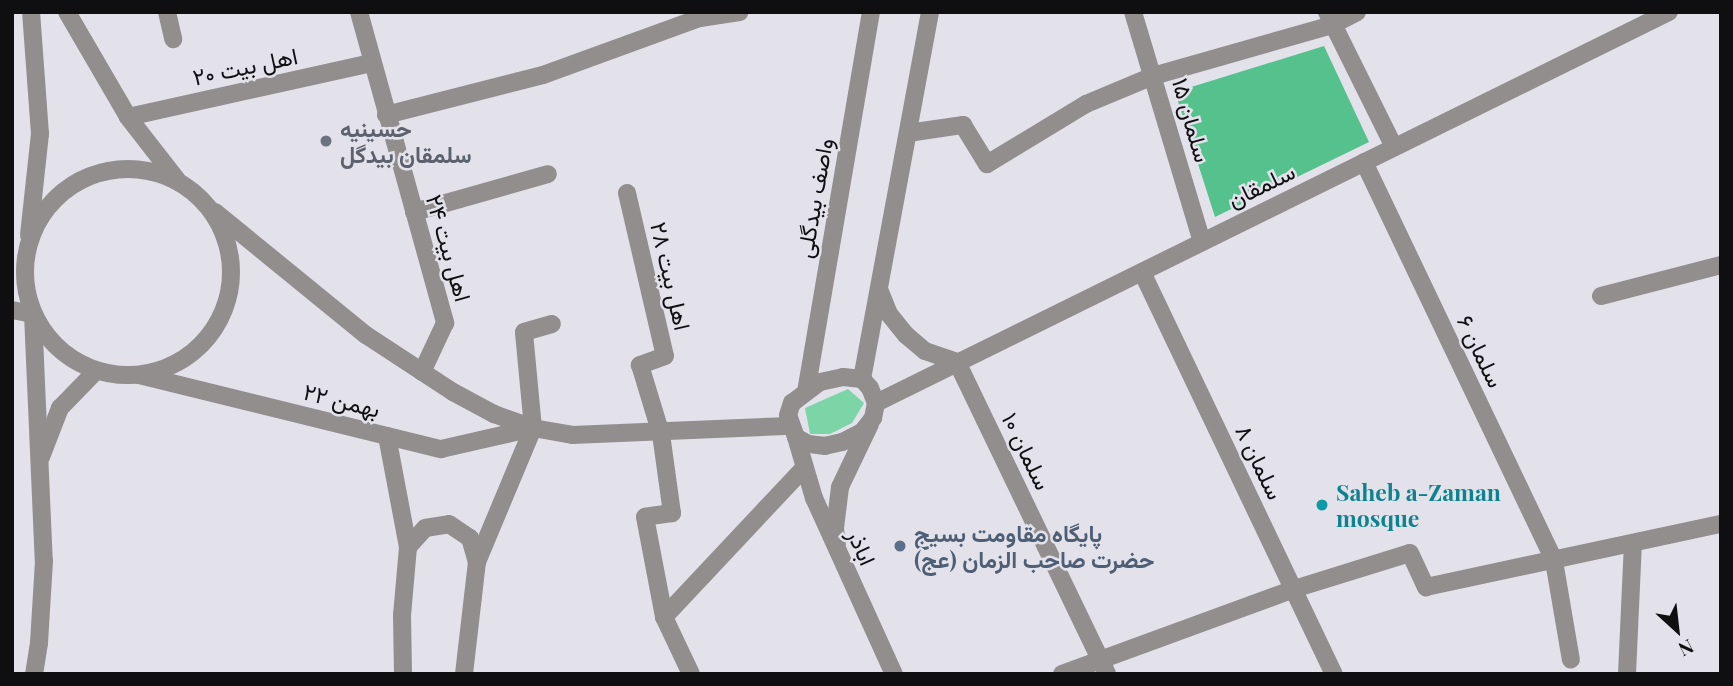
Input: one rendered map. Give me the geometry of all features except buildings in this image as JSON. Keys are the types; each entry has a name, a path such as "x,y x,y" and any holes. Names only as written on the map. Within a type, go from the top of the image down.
{"street":[{"path":"12,310 33,314 58,349 96,371 139,375 181,362 213,332 231,293 230,249 212,210 196,193 177,180 128,117 67,12"},
{"path":"167,12 173,39"},
{"name":"اهل بیت ۲۴","path":"359,12 445,323 422,372"},
{"path":"386,115 543,75 700,18 740,12"},
{"name":"واصف بیدگلی","path":"806,392 872,12"},
{"path":"862,379 930,12"},
{"name":"سلمان ۱۵","path":"1133,12 1202,242"},
{"path":"908,133 962,125 987,164 1086,104 1153,76 1357,12"},
{"name":"سلمقان","path":"874,411 957,362 1669,12"},
{"path":"12,21 31,16 40,134 24,280 33,314 37,467 44,561 39,643 34,674"},
{"path":"1329,19 1394,148"},
{"name":"اهل بیت ۲۰","path":"128,117 372,63"},
{"name":"سلمان ۶","path":"1364,163 1554,561 1572,660"},
{"path":"27,246 49,205 86,177 132,168 177,180"},
{"path":"414,212 548,174"},
{"name":"اهل بیت ۲۸","path":"627,193 665,356 640,365 661,434"},
{"name":"۲۲ بهمن","path":"212,210 366,335 494,414 533,428 572,435 793,431"},
{"path":"1601,296 1721,265"},
{"name":"سلمان ۸","path":"1142,271 1334,674"},
{"path":"879,289 889,314 906,335 925,351 957,362"},
{"path":"464,674 477,562 533,428 524,332 552,324"},
{"name":"سلمان ۱۰","path":"957,362 1103,667"},
{"path":"37,467 60,408 96,371"},
{"name":"۲۲ بهمن","path":"139,375 441,449 533,428"},
{"path":"839,557 835,528 840,487 874,411 870,388 862,379 843,377 820,382 792,402 788,415 793,431 808,444 825,446 842,442 862,432 874,411"},
{"name":"اباذر","path":"793,431 804,468 839,557 894,674"},
{"path":"661,434 672,513 645,517 664,617 691,674"},
{"path":"387,436 408,547 402,615 403,674"},
{"path":"664,617 804,468"},
{"path":"408,547 425,528 449,524 470,538 477,562"},
{"path":"1062,674 1103,667 1294,589 1410,553 1426,587 1721,524"},
{"path":"1627,674 1633,544"}],"green space":[{"path":"1324,46 1369,142 1215,217 1175,92"},
{"path":"848,389 864,403 852,423 830,434 810,434 805,408"}],"place":[{"name":"حسینیه سلمقان بیدگل","path":"326,141"},
{"name":"Saheb a-Zaman mosque","path":"1322,505"},
{"name":"پایگاه مقاومت بسیج حضرت صاحب الزمان (عج)","path":"900,546"}]}
